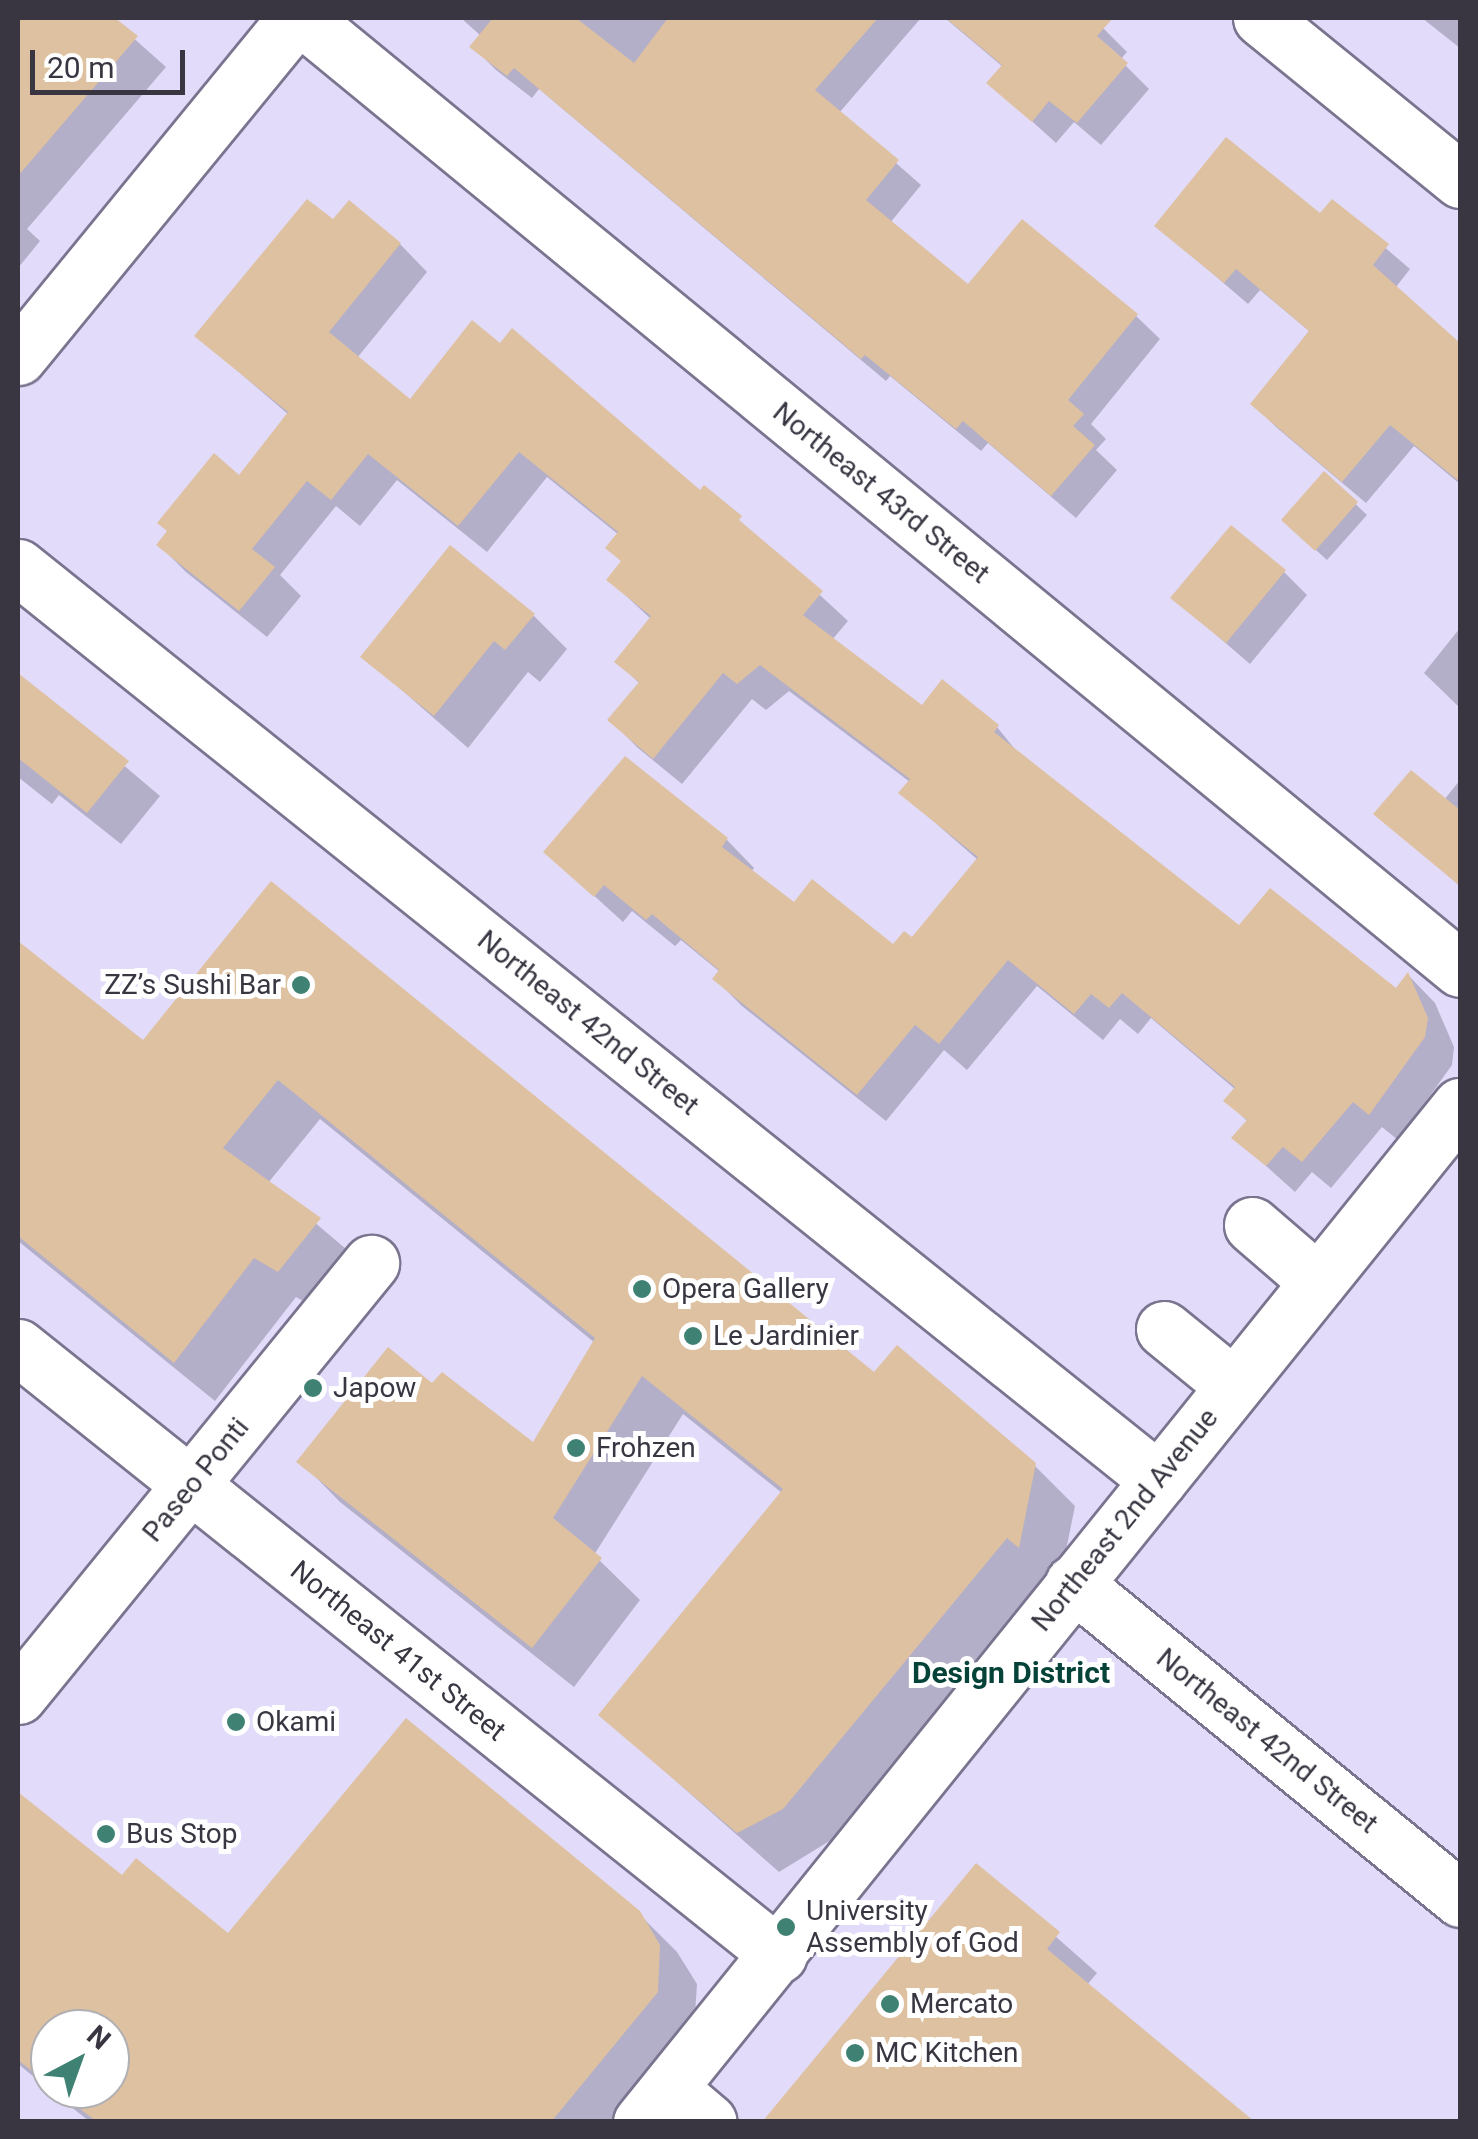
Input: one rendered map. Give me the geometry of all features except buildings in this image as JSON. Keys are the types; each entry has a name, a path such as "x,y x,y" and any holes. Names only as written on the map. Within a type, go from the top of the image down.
{"street":[{"path":"18,357 295,18"},
{"name":"Northeast 43rd Street","path":"302,18 1460,968"},
{"path":"1261,18 1460,180"},
{"name":"Northeast 42nd Street","path":"18,567 1158,1480"},
{"name":"Northeast 2nd Avenue","path":"673,2110 779,1954 1073,1583 1460,1106"},
{"path":"1252,1225 1318,1282"},
{"name":"Paseo Ponti","path":"18,1696 371,1263"},
{"path":"1164,1330 1234,1386"},
{"name":"Northeast 41st Street","path":"18,1347 779,1954"},
{"name":"Northeast 42nd Street","path":"1073,1583 1460,1900"}],"place":[{"name":"ZZ’s Sushi Bar","path":"301,985"},
{"name":"Opera Gallery","path":"642,1289"},
{"name":"Le Jardinier","path":"693,1336"},
{"name":"Japow","path":"313,1388"},
{"name":"Frohzen","path":"576,1448"},
{"name":"Okami","path":"236,1722"},
{"name":"Bus Stop","path":"106,1834"},
{"name":"University Assembly of God","path":"786,1927"},
{"name":"Mercato","path":"890,2004"},
{"name":"MC Kitchen","path":"855,2053"}],"district":[{"name":"Design District","path":"1011,1673"}]}
